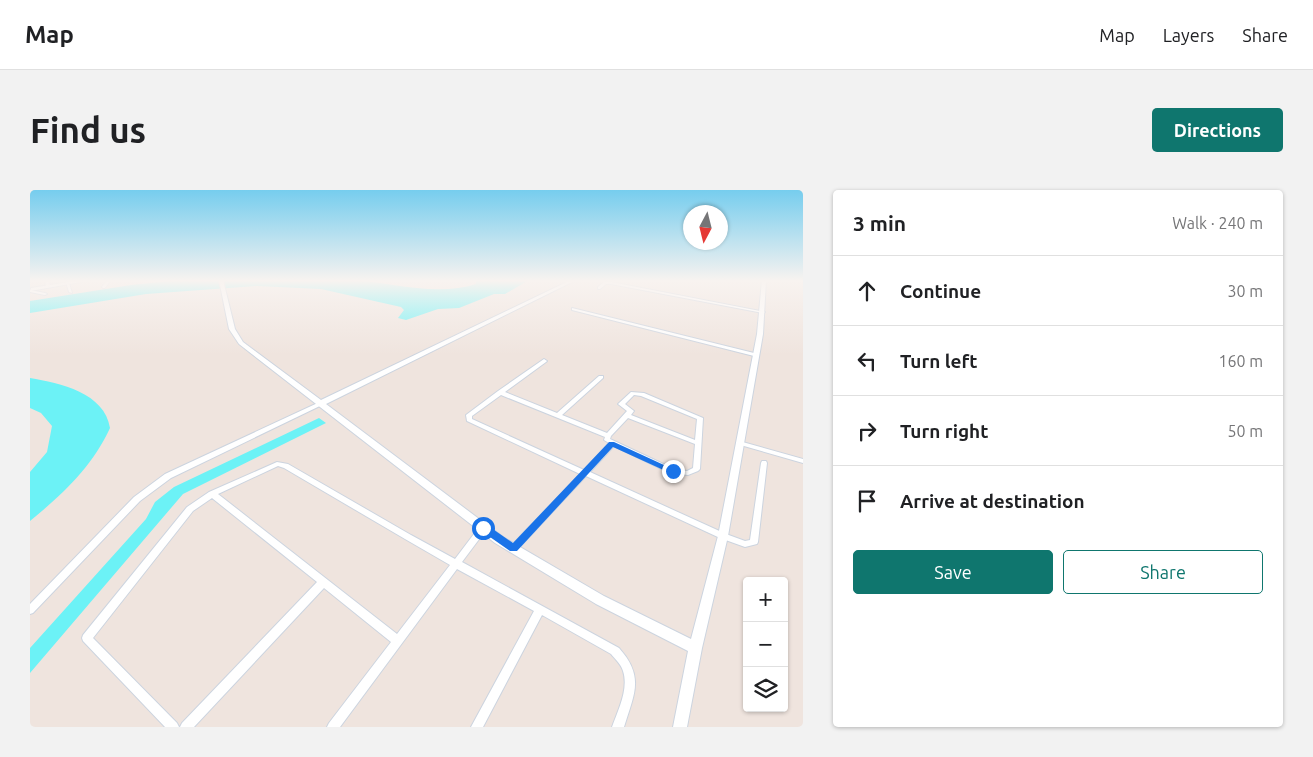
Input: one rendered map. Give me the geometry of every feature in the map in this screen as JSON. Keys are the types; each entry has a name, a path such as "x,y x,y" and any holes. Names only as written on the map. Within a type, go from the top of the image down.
{"street":[{"path":"226,305 232,329 241,343 322,403 393,461 483,528 600,600 695,648"},
{"path":"30,610 137,499 168,476 523,305"},
{"path":"727,305 763,312"},
{"path":"680,727 695,648 723,536 763,305"},
{"path":"573,308 756,355"},
{"path":"544,361 468,415 469,420 723,536 745,544 754,542 764,463"},
{"path":"558,415 601,378"},
{"path":"500,392 608,436"},
{"path":"633,393 642,394 692,413 700,420 696,469 682,473 612,444 607,440 608,436 628,416 630,410 621,404 633,393"},
{"path":"628,416 697,443"},
{"path":"739,443 803,461"},
{"path":"513,548 612,444"},
{"path":"173,727 87,638 180,519 190,509 212,494 272,465 282,464 615,651 624,659 631,676 631,684 618,727"},
{"path":"212,494 398,641"},
{"path":"334,727 483,528"},
{"path":"186,727 323,582"},
{"path":"477,727 540,609"}],"water":[{"path":"30,305 78,305 30,313"},
{"path":"392,305 466,305 459,308 438,309 406,320 398,318 404,310 401,307"},
{"path":"30,378 67,387 90,398 100,406 110,428 95,455 76,479 30,521 30,472 47,452 52,426 41,413 30,408"},
{"path":"319,418 326,423 183,494 30,673 30,648 146,519 155,502 174,487"}],"route":[{"path":"483,528 498,540 513,548 612,444 673,471"}]}
